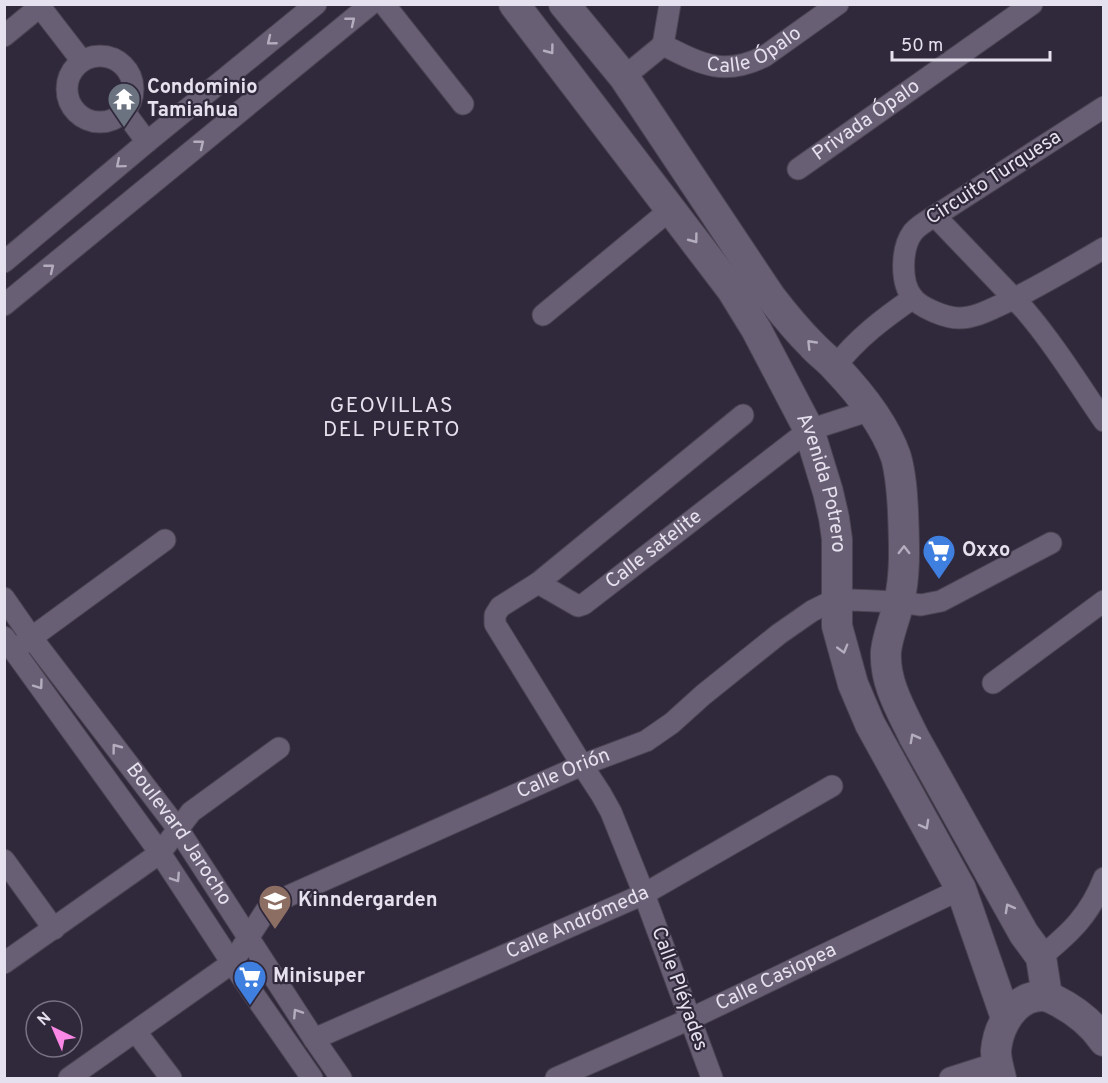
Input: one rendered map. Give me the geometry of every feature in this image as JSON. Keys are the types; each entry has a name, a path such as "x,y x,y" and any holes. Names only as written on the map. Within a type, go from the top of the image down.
{"street":[{"path":"4,262 147,141 316,4"},
{"path":"4,305 371,4"},
{"path":"384,4 463,104"},
{"name":"Avenida Potrero","path":"514,4 732,290 809,430 834,518 837,539 837,626 853,684 870,724 961,889 1006,1018"},
{"path":"564,4 624,77 770,296 871,410 887,437 900,473 905,554 899,602 886,651 890,682 914,737 1024,934 1041,957 1047,996"},
{"path":"624,77 663,45 670,4"},
{"name":"Calle Ópalo","path":"663,45 698,62 715,66 730,67 752,63 838,4"},
{"name":"Privada Ópalo","path":"798,169 1032,4"},
{"path":"4,36 41,5 82,61"},
{"path":"91,57 112,58 128,71 133,81 131,102 117,117 97,122 79,114 73,106 68,97 69,77 82,61 91,57"},
{"name":"Circuito Turquesa","path":"913,298 906,285 904,268 905,249 913,231 1104,107"},
{"path":"124,111 147,141"},
{"path":"543,315 671,209"},
{"path":"935,216 1014,298 1050,340 1104,421"},
{"path":"835,367 858,340 913,298 928,309 944,315 958,318 982,314 1045,283 1104,248"},
{"path":"809,430 871,410"},
{"path":"538,583 743,415"},
{"name":"Calle satelite","path":"538,583 578,606 584,604 809,430"},
{"path":"9,644 31,637 165,540"},
{"name":"Calle Orión","path":"232,963 265,912 275,902 582,765 646,741 672,723 703,695 812,610 838,601 899,602 921,605 941,601 1051,543"},
{"name":"Calle Pléyades","path":"538,583 501,607 495,615 495,624 611,812 712,1078"},
{"name":"Boulevard Jarocho","path":"4,598 178,830 314,1039 342,1078"},
{"path":"993,683 1104,601"},
{"name":"Boulevard Jarocho","path":"9,644 160,853 232,963 312,1078"},
{"path":"4,963 160,853 191,812 279,748"},
{"name":"Calle Andrómeda","path":"314,1039 644,894 832,786"},
{"path":"4,860 54,929"},
{"path":"1041,957 1077,925 1090,908 1104,878"},
{"name":"Calle Casiopea","path":"556,1078 690,1019 961,889"},
{"path":"69,1078 232,963"},
{"path":"950,1078 999,1071 997,1042 1006,1018 1011,1010 1020,1003 1034,997 1047,996 1099,1026"},
{"path":"136,1032 171,1078"}],"place":[{"name":"Condominio Tamiahua","path":"124,128"},
{"name":"Oxxo","path":"939,580"},
{"name":"Kinndergarden","path":"275,930"},
{"name":"Minisuper","path":"250,1006"}],"district":[{"name":"GEOVILLAS DEL PUERTO","path":"392,418"}]}
